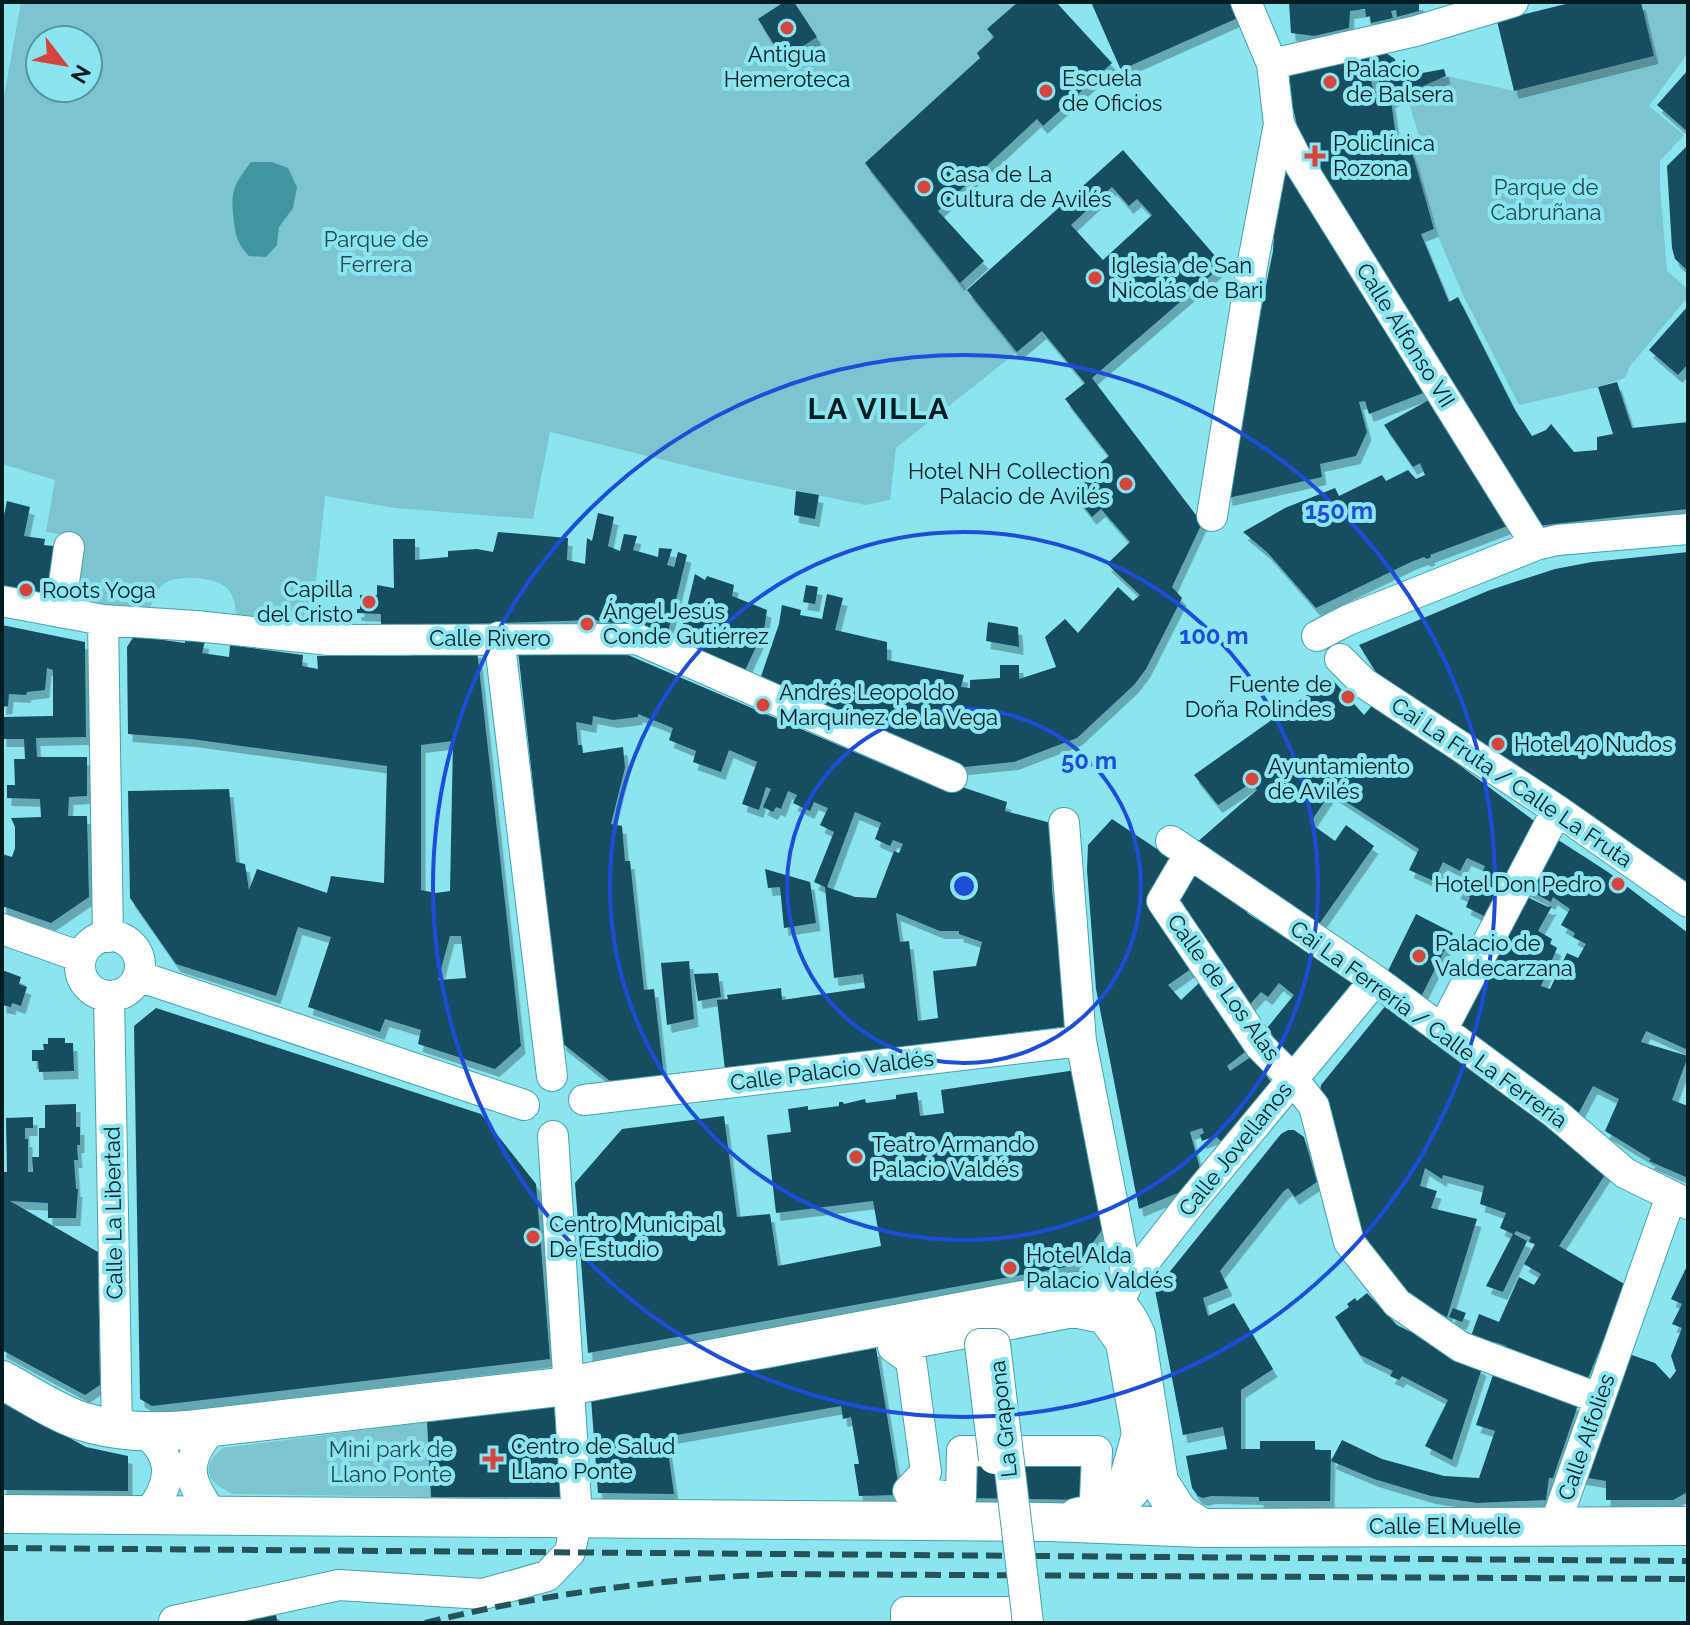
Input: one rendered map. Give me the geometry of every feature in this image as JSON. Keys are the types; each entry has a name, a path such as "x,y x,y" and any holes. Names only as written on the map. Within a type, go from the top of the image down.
{"main road":[{"path":"2,1380 78,1420 131,1432 213,1427 568,1386 892,1336 1079,1290 1103,1295 1123,1293 1136,1335 1159,1482 1167,1499 1179,1513 1202,1528"},
{"path":"2,1514 577,1517 910,1506 1049,1522 1086,1516 1115,1505 1124,1499 1143,1474 1153,1453"},
{"name":"Calle El Muelle","path":"1049,1522 1202,1528 1682,1524"}],"street":[{"path":"1212,516 1252,267 1279,124 1272,64 1246,2"},
{"path":"1272,64 1416,31 1470,8 1513,2"},
{"name":"Calle Alfonso VII","path":"1279,124 1300,165 1536,545"},
{"path":"1317,636 1348,620 1536,545 1557,540 1688,529"},
{"path":"60,611 69,547"},
{"name":"Calle Rivero","path":"2,601 103,620 330,640 499,637 637,639 952,777"},
{"path":"103,620 108,937"},
{"path":"499,637 552,1076"},
{"name":"Cai La Fruta / Calle La Fruta","path":"1340,659 1364,683 1557,810 1688,902"},
{"path":"1442,1030 1557,810"},
{"path":"1064,823 1081,1041 1123,1293"},
{"name":"Cai La Ferrería / Calle La Ferrería","path":"1180,848 1375,980 1556,1114 1625,1173 1679,1200"},
{"name":"Calle de Los Alas","path":"1180,848 1162,901 1260,1046 1314,1106 1349,1242 1397,1303 1461,1347 1598,1398"},
{"path":"2,929 81,957"},
{"path":"108,937 116,937 131,945 139,960 138,976 130,989 109,997 91,991 85,984 80,966 81,957 91,943 108,937"},
{"path":"138,976 524,1105"},
{"name":"Calle Jovellanos","path":"1123,1293 1292,1078 1375,980"},
{"name":"Calle La Libertad","path":"109,997 131,1432"},
{"name":"Calle Palacio Valdés","path":"584,1100 1081,1041"},
{"path":"552,1076 573,1082 584,1100 580,1122 568,1132 553,1136 536,1129 529,1122 524,1105 530,1088 552,1076"},
{"path":"174,1621 339,1585 483,1594 547,1576 570,1552 577,1517 553,1136"},
{"name":"Calle Alfolies","path":"1555,1525 1616,1349 1679,1200"},
{"path":"1073,1312 1103,1318 1121,1343 1137,1434 1124,1481 1095,1499 1097,1451 962,1451 961,1498 910,1506 892,1336 1073,1312"},
{"name":"La Grapona","path":"997,1459 980,1344 995,1344 1026,1619"},
{"path":"213,1427 197,1447 191,1471 195,1490 214,1517"},
{"path":"131,1432 160,1444 166,1459 167,1482 159,1501 146,1516"},
{"path":"975,1623 975,1619 906,1620 906,1612 1026,1619"}],"green space":[{"name":"Parque de Ferrera","path":"21,2 1018,2 988,29 994,37 977,53 980,58 866,163 1017,352 896,448 890,500 865,505 728,476 550,432 533,519 395,508 325,496 314,627 237,618 233,598 227,588 213,581 194,578 168,581 157,592 150,607 69,602 80,538 46,532 55,480 2,464 2,107"},
{"name":"Parque de Cabruñana","path":"1641,2 1688,2 1688,53 1649,106 1684,135 1660,161 1660,185 1667,271 1688,289 1688,297 1630,366 1625,378 1519,405 1463,295 1437,234 1411,152 1419,148 1419,136 1406,93 1446,76 1514,91 1654,56"},
{"name":"Mini park de Llano Ponte","path":"427,1422 431,1497 233,1494 217,1485 209,1474 210,1462 223,1448"}],"shaded area":[{"path":"251,162 272,162 288,168 297,187 293,208 279,227 277,245 266,257 249,256 240,244 235,228 234,190"}],"building":[{"name":"Antigua Hemeroteca","path":"784,2 794,2 817,37 783,59 758,19"},
{"name":"Casa de La Cultura de Avilés","path":"1018,2 1056,2 1112,63 1043,126 1037,119 938,211 984,261 960,283 865,163 980,58 977,53 994,37 987,29"},
{"path":"1091,2 1234,2 1240,17 1123,69"},
{"path":"1289,2 1419,2 1419,11 1397,17 1396,10 1391,11 1393,18 1371,23 1365,9 1350,11 1349,28 1314,36 1291,33"},
{"path":"1574,2 1641,2 1654,56 1514,91 1497,21"},
{"path":"1386,53 1395,59 1396,67 1388,77 1371,81 1374,92 1378,91 1379,81 1444,69 1446,76 1391,100 1398,151 1409,146 1414,159 1434,229 1421,234 1449,302 1458,297 1515,410 1532,436 1546,430 1551,424 1574,452 1597,450 1597,437 1613,434 1598,387 1617,382 1632,428 1688,422 1688,509 1528,527 1305,164 1289,89 1290,74"},
{"path":"1688,70 1688,132 1657,105"},
{"path":"1688,145 1688,271 1675,259 1672,248 1667,166"},
{"path":"1123,150 1223,265 1092,378 1202,523 1172,587 1182,598 1146,669 1134,685 1077,738 1014,762 945,769 921,758 922,746 895,740 785,687 781,696 758,685 779,624 782,605 801,610 800,615 822,619 827,594 843,598 835,630 887,642 887,660 964,675 961,687 970,688 970,680 1000,678 1000,665 1019,665 1019,679 1056,667 1045,637 1065,619 1078,633 1118,587 1133,601 1140,595 1107,564 1130,542 1101,509 1092,517 1073,493 1081,487 1076,481 1109,456 1065,399 1085,383 1042,331 1017,352 967,290","holes":["1112,187 1129,206 1137,199 1152,215 1103,260 1071,225"]},
{"path":"1296,168 1431,390 1369,414 1365,401 1359,402 1367,432 1356,456 1320,464 1322,477 1228,498 1226,483 1273,251 1278,170"},
{"path":"1688,306 1688,364 1678,375 1649,350"},
{"path":"1436,396 1510,525 1430,555 1427,559 1424,557 1411,562 1316,608 1267,552 1243,532 1285,508 1335,488 1339,496 1382,475 1386,481 1408,470 1416,479 1425,475 1420,463 1413,467 1384,425"},
{"path":"796,491 819,495 815,519 794,515"},
{"path":"7,501 30,507 24,536 45,539 44,545 62,547 55,597 2,589 2,524"},
{"path":"598,513 614,517 608,546 620,551 624,534 637,536 633,550 658,557 659,548 672,549 667,565 674,567 678,552 687,555 666,640 621,624 593,620 381,627 381,614 357,613 360,595 377,595 377,585 394,588 393,539 415,539 415,560 448,557 448,551 477,549 493,552 498,532 568,538 567,560 585,564 587,538 592,541"},
{"path":"1688,552 1688,897 1384,685 1359,645 1490,590 1555,569"},
{"path":"695,574 705,580 707,576 734,585 732,596 767,610 764,630 740,681 677,649"},
{"path":"806,585 818,587 815,604 803,602"},
{"path":"988,622 1018,627 1019,647 986,641"},
{"path":"2,625 85,642 86,737 36,738 37,757 87,757 87,796 69,797 68,816 87,816 89,897 51,923 2,906 2,854 12,857 15,848 15,827 11,818 41,817 40,799 7,798 7,785 15,785 14,759 25,759 24,739 2,739 2,717 53,716 53,670 47,668 45,690 27,692 26,695 9,694 8,706 2,707"},
{"path":"134,636 185,643 185,638 205,641 202,653 229,657 230,645 303,655 302,666 318,669 317,656 409,656 444,648 477,650 521,1046 495,1069 418,1044 421,1030 385,1019 380,1032 308,1007 331,937 298,927 276,996 176,964 130,898 128,791 229,789 236,862 245,864 249,890 257,869 327,893 331,876 384,883 387,766 191,739 128,734 127,647","holes":["453,741 450,891 436,893 421,890 421,745","450,936 461,936 466,978 438,980"]},
{"path":"518,651 621,652 943,790 947,782 1007,802 1005,811 1055,824 1052,891 1068,1026 725,1070 717,1000 728,999 727,995 781,988 782,1000 865,988 863,974 834,978 825,887 814,882 834,832 820,825 828,808 814,802 810,811 793,803 797,795 788,791 781,809 776,807 773,812 763,807 771,789 766,787 759,810 742,804 757,762 729,750 721,772 693,762 696,751 669,740 673,728 638,714 638,717 613,720 593,716 592,725 576,722 578,745 582,745 583,753 623,747 625,768 611,824 622,826 625,861 630,861 644,990 654,989 664,1077 615,1085 562,1043","holes":["855,812 881,823 875,839 890,846 893,840 903,844 899,853 894,851 876,898 855,897 827,887","896,913 940,931 959,931 959,934 982,942 976,966 933,971 938,1018 918,1021 909,941 900,942"]},
{"path":"1331,678 1364,715 1375,702 1537,823 1492,920 1466,907 1470,897 1456,891 1464,875 1479,881 1485,866 1467,858 1460,871 1443,862 1434,881 1409,870 1419,849 1331,792 1310,823 1335,841 1346,825 1374,846 1315,930 1195,844 1257,790 1251,783 1218,805 1194,775"},
{"path":"1112,819 1181,865 1151,901 1198,964 1168,985 1181,1000 1199,983 1207,997 1212,990 1254,1045 1227,1066 1230,1071 1252,1056 1272,1083 1227,1146 1215,1136 1202,1141 1202,1128 1190,1132 1202,1176 1185,1190 1139,1209 1096,989 1087,870 1088,845"},
{"path":"1552,836 1608,872 1688,933 1688,1050 1646,1031 1641,1042 1688,1056 1672,1100 1688,1106 1688,1178 1649,1161 1651,1159 1605,1131 1619,1099 1593,1086 1575,1120 1451,1030 1521,894 1552,906 1538,931 1552,939 1550,944 1557,948 1541,986 1550,989 1567,953 1578,958 1586,944 1561,925 1570,909 1553,897 1551,902 1524,888"},
{"path":"765,869 810,882 816,923 784,928 780,887 768,888"},
{"path":"1192,873 1249,911 1247,913 1359,985 1302,1055 1288,1056 1267,1028 1294,995 1279,983 1268,997 1261,992 1243,1012 1226,969 1214,951 1203,961 1171,899"},
{"name":"Palacio de Valdecarzana","path":"1416,914 1453,933 1419,1001 1384,979"},
{"path":"689,961 694,1019 667,1025 661,963"},
{"path":"2,970 21,977 19,984 27,987 21,1006 12,1003 11,1007 2,1005"},
{"path":"718,973 721,997 698,1001 694,974"},
{"path":"1387,1004 1612,1164 1559,1246 1626,1285 1586,1383 1502,1355 1506,1346 1495,1342 1493,1348 1470,1339 1479,1314 1499,1322 1519,1277 1534,1285 1541,1274 1524,1264 1535,1244 1529,1242 1531,1237 1516,1231 1514,1234 1527,1241 1503,1292 1486,1286 1513,1234 1500,1228 1506,1213 1480,1204 1484,1186 1443,1175 1442,1179 1425,1168 1420,1186 1437,1191 1431,1208 1477,1219 1447,1317 1414,1300 1365,1247 1320,1091 1321,1085"},
{"path":"156,1008 481,1114 536,1184 550,1359 152,1406 140,1399 134,1026"},
{"path":"48,1038 65,1038 65,1043 73,1043 74,1071 39,1072 38,1061 32,1061 32,1050 44,1050 43,1044 48,1044"},
{"path":"1076,1070 1102,1230 1077,1265 588,1353 575,1183 622,1129 724,1116 737,1217 770,1214 778,1266 881,1246 873,1201 776,1213 767,1135 791,1132 788,1109 839,1106 839,1102 844,1104 865,1099 866,1103 896,1099 896,1095 917,1092 920,1116 944,1113 941,1090"},
{"path":"76,1104 80,1145 77,1145 78,1160 74,1160 78,1189 76,1218 48,1218 48,1203 10,1201 98,1252 100,1385 85,1395 2,1350 2,1172 7,1172 6,1118 33,1117 33,1128 25,1128 25,1139 28,1139 28,1172 33,1172 32,1157 39,1157 39,1128 45,1128 45,1105"},
{"path":"1294,1130 1304,1137 1317,1182 1295,1197 1288,1188 1283,1192 1220,1271 1228,1288 1203,1298 1208,1316 1234,1303 1273,1369 1241,1390 1241,1449 1260,1449 1260,1441 1315,1441 1315,1450 1331,1450 1330,1501 1203,1498 1192,1488 1186,1456 1227,1449 1223,1427 1183,1435 1155,1290 1281,1134"},
{"path":"1688,1264 1688,1492 1673,1500 1606,1500 1606,1481 1576,1476 1623,1352 1655,1363 1670,1379 1676,1371 1671,1356 1682,1328 1672,1324 1682,1304 1671,1299"},
{"path":"1367,1293 1397,1325 1482,1368 1452,1460 1425,1446 1448,1400 1402,1376 1399,1380 1390,1376 1393,1371 1360,1355 1335,1317 1355,1298 1357,1301"},
{"path":"1453,1308 1466,1313 1462,1322 1449,1317"},
{"path":"876,1348 900,1495 859,1496 854,1464 859,1464 851,1417 843,1419 841,1406 666,1437 674,1494 598,1493 591,1398"},
{"path":"1496,1366 1578,1405 1553,1478 1549,1478 1546,1500 1477,1503 1431,1496 1374,1479 1331,1461 1342,1440 1382,1459 1444,1476 1479,1478 1495,1431 1476,1425"},
{"path":"2,1401 86,1447 128,1456 128,1491 2,1490"},
{"name":"Centro de Salud Llano Ponte","path":"554,1407 561,1497 431,1497 427,1422"},
{"path":"962,1451 1093,1452 1093,1500 961,1498"},
{"path":"275,1611 278,1623 236,1622"}],"railway":[{"path":"2,1548 1688,1561"},
{"path":"425,1623 512,1604 600,1590 778,1574 1688,1579"}],"place":[{"name":"Antigua Hemeroteca","path":"787,28"},
{"name":"Palacio de Balsera","path":"1330,82"},
{"name":"Escuela de Oficios","path":"1046,91"},
{"name":"Policlínica Rozona","path":"1315,156"},
{"name":"Casa de La Cultura de Avilés","path":"924,187"},
{"name":"Iglesia de San Nicolás de Bari","path":"1095,278"},
{"name":"Hotel NH Collection Palacio de Avilés","path":"1126,484"},
{"name":"Roots Yoga","path":"26,590"},
{"name":"Capilla del Cristo","path":"369,602"},
{"name":"Ángel Jesús Conde Gutiérrez","path":"587,624"},
{"name":"Fuente de Doña Rolindes","path":"1348,697"},
{"name":"Andrés Leopoldo Marquínez de la Vega","path":"763,705"},
{"name":"Hotel 40 Nudos","path":"1498,744"},
{"name":"Ayuntamiento de Avilés","path":"1252,779"},
{"name":"Hotel Don Pedro","path":"1618,884"},
{"name":"Palacio de Valdecarzana","path":"1419,956"},
{"name":"Teatro Armando Palacio Valdés","path":"856,1157"},
{"name":"Centro Municipal De Estudio","path":"533,1237"},
{"name":"Hotel Alda Palacio Valdés","path":"1010,1268"},
{"name":"Centro de Salud Llano Ponte","path":"493,1459"}],"district":[{"name":"LA VILLA","path":"879,409"}]}
